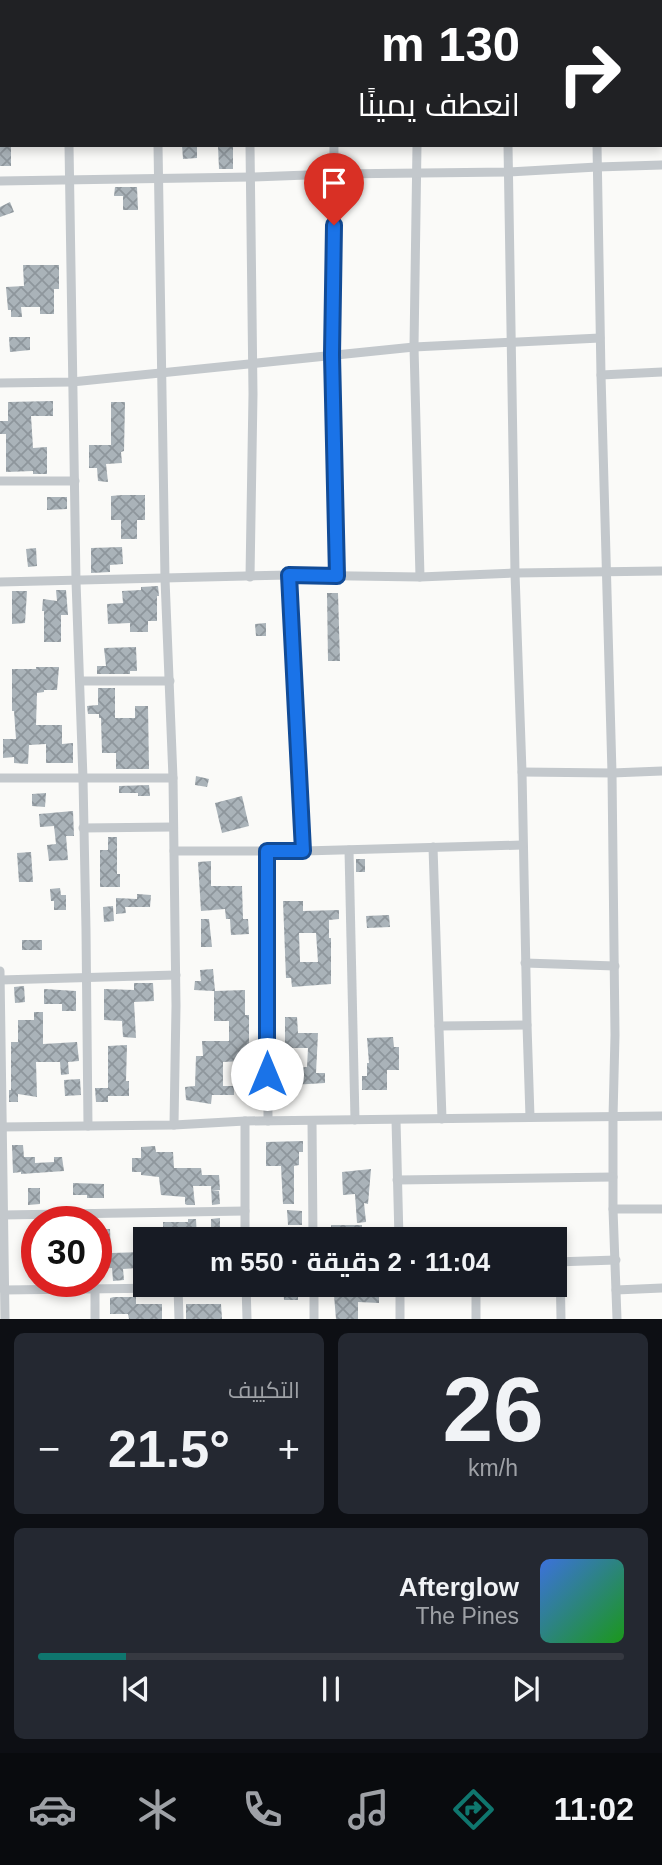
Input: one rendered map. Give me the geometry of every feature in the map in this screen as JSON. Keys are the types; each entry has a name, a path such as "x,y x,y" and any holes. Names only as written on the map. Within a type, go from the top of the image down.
{"street":[{"path":"69,147 88,1126"},
{"path":"158,147 165,579 173,778 176,975 174,1125"},
{"path":"250,147 250,577"},
{"path":"334,147 332,355 337,576"},
{"path":"417,147 414,347 420,577"},
{"path":"508,147 515,573 530,1117"},
{"path":"597,147 612,773 615,965 613,1209 617,1319"},
{"path":"0,181 509,172 662,165"},
{"path":"0,383 72,382 414,347 600,338"},
{"path":"601,375 662,372"},
{"path":"0,481 75,481"},
{"path":"0,582 289,575 420,577 662,571"},
{"path":"289,575 303,851"},
{"path":"79,681 170,681"},
{"path":"522,772 662,771"},
{"path":"0,779 173,778"},
{"path":"83,828 173,827"},
{"path":"174,851 303,851 522,845"},
{"path":"433,847 442,1119"},
{"path":"349,850 355,1120"},
{"path":"267,851 268,1121"},
{"path":"525,963 615,965"},
{"path":"0,971 5,1319"},
{"path":"0,980 176,975"},
{"path":"439,1026 527,1025"},
{"path":"1,1127 662,1116"},
{"path":"396,1119 399,1227"},
{"path":"245,1121 245,1227"},
{"path":"312,1121 313,1227"},
{"path":"397,1180 613,1177"},
{"path":"613,1209 662,1209"},
{"path":"3,1215 245,1211"},
{"path":"567,1262 615,1260"},
{"path":"112,1289 133,1289"},
{"path":"616,1290 662,1289"},
{"path":"4,1290 21,1290"},
{"path":"95,1297 95,1319"},
{"path":"178,1297 179,1319"},
{"path":"246,1297 247,1319"},
{"path":"314,1297 314,1319"},
{"path":"400,1297 400,1319"},
{"path":"476,1297 476,1319"},
{"path":"559,1297 561,1319"}],"building":[{"path":"0,147 11,147 11,166 0,166"},
{"path":"182,147 197,147 197,158 183,159"},
{"path":"218,147 233,147 233,169 219,169"},
{"path":"115,187 137,187 138,210 123,210 123,196 114,196"},
{"path":"10,202 14,212 0,217 0,207"},
{"path":"23,265 59,265 59,289 54,289 54,314 40,314 40,307 21,307 22,317 11,317 6,287 24,286"},
{"path":"9,337 30,337 30,350 10,352"},
{"path":"53,401 53,416 31,416 33,448 47,447 47,474 33,474 33,471 6,472 6,434 0,434 0,421 8,421 8,402"},
{"path":"111,402 125,402 124,451 121,452 122,463 106,464 108,482 98,481 97,468 89,468 89,445 111,445"},
{"path":"145,495 145,520 137,520 137,539 121,539 121,520 111,520 111,496"},
{"path":"47,497 67,497 67,509 47,510"},
{"path":"122,547 123,564 110,565 110,572 91,573 91,548"},
{"path":"36,548 37,566 28,567 26,549"},
{"path":"158,586 157,621 148,621 148,632 130,632 130,623 108,624 107,604 123,603 122,591"},
{"path":"56,590 66,590 68,615 61,615 61,642 44,642 43,599 57,601"},
{"path":"12,591 27,591 25,623 12,624"},
{"path":"327,593 338,593 340,661 328,661"},
{"path":"266,623 266,636 256,636 255,624"},
{"path":"136,647 137,671 130,671 130,674 97,674 97,666 106,666 104,648"},
{"path":"59,667 57,690 37,693 36,725 62,725 62,744 73,743 73,763 46,763 46,744 29,745 28,764 14,763 14,757 3,758 3,739 16,739 12,711 12,669"},
{"path":"98,688 115,688 115,718 135,718 135,706 148,706 149,769 116,769 116,753 102,753 101,718 99,714 88,714 87,706 98,705"},
{"path":"196,776 209,779 207,787 195,785"},
{"path":"149,785 150,796 119,793 119,786"},
{"path":"46,793 45,807 32,806 32,794"},
{"path":"242,796 249,826 222,833 215,803"},
{"path":"73,811 74,836 66,836 68,860 49,861 47,845 56,844 54,826 40,827 39,814"},
{"path":"108,837 117,837 117,874 120,874 120,887 100,887 100,850 108,850"},
{"path":"31,852 33,882 19,882 17,853"},
{"path":"356,859 365,859 365,872 356,872"},
{"path":"211,861 211,886 242,886 243,919 248,919 249,934 231,935 230,919 226,919 225,909 201,911 198,862"},
{"path":"60,888 61,895 66,895 66,910 54,910 50,889"},
{"path":"137,894 151,895 150,907 125,907 126,913 116,914 116,898 137,899"},
{"path":"283,901 303,901 303,911 339,910 339,919 329,920 331,984 292,987 291,978 286,978","holes":["299,933 316,933 318,962 300,962"]},
{"path":"113,906 114,921 104,922 103,907"},
{"path":"389,915 390,927 367,928 366,916"},
{"path":"201,919 209,919 212,947 201,947"},
{"path":"22,940 42,940 42,950 22,950"},
{"path":"213,969 215,991 245,990 245,1015 249,1015 249,1047 244,1047 243,1061 223,1062 223,1086 234,1086 234,1095 212,1095 211,1104 186,1100 185,1087 195,1086 196,1056 203,1056 202,1041 229,1041 229,1021 214,1021 214,991 194,990 195,981 201,981 200,970"},
{"path":"134,983 153,983 154,1001 134,1002 136,1038 123,1037 122,1021 104,1020 104,989 134,990"},
{"path":"24,986 25,1002 15,1003 14,987"},
{"path":"44,989 76,991 76,1011 62,1011 62,1004 44,1004"},
{"path":"34,1012 43,1012 43,1044 77,1042 79,1061 68,1062 69,1074 61,1075 60,1062 36,1062 37,1097 18,1094 18,1102 9,1102 11,1042 18,1042 18,1020 34,1020"},
{"path":"285,1017 297,1017 298,1033 318,1033 316,1073 325,1073 325,1083 275,1086 275,1069 307,1067 308,1048 285,1046"},
{"path":"393,1037 394,1047 399,1047 399,1070 387,1070 387,1090 362,1090 362,1076 367,1076 369,1063 367,1038"},
{"path":"127,1045 126,1081 129,1081 129,1096 108,1096 108,1102 96,1102 95,1088 108,1088 108,1046"},
{"path":"80,1079 81,1095 65,1096 64,1080"},
{"path":"303,1141 303,1152 299,1152 299,1165 294,1166 294,1204 283,1204 281,1166 266,1166 266,1142"},
{"path":"12,1145 23,1145 24,1157 35,1157 35,1163 54,1162 54,1157 62,1157 64,1171 13,1173"},
{"path":"155,1146 156,1152 173,1152 174,1168 201,1168 202,1175 219,1175 220,1190 212,1191 219,1191 220,1204 212,1205 211,1186 193,1186 195,1205 187,1205 185,1197 161,1195 159,1177 132,1172 132,1158 141,1158 141,1147"},
{"path":"371,1169 368,1204 364,1203 366,1222 357,1223 355,1194 343,1195 342,1172"},
{"path":"73,1183 104,1184 104,1198 73,1195"},
{"path":"28,1188 40,1188 40,1204 28,1205"},
{"path":"287,1210 302,1211 302,1225 288,1225"},
{"path":"220,1218 220,1227 211,1227 211,1219"},
{"path":"188,1219 196,1219 196,1227 163,1227 163,1222 188,1222"},
{"path":"331,1225 362,1225 362,1227"},
{"path":"133,1252 133,1268 123,1269 124,1280 113,1281 112,1253"},
{"path":"136,1297 136,1304 162,1304 162,1319 129,1319 128,1314 110,1314 110,1298"},
{"path":"284,1297 298,1297 298,1300 284,1300"},
{"path":"334,1297 379,1297 379,1303 358,1302 358,1319 336,1319"},
{"path":"186,1304 221,1304 222,1319 186,1319"}],"route":[{"path":"267,1074 267,851 303,851 289,575 337,576 332,355 334,225"}]}
